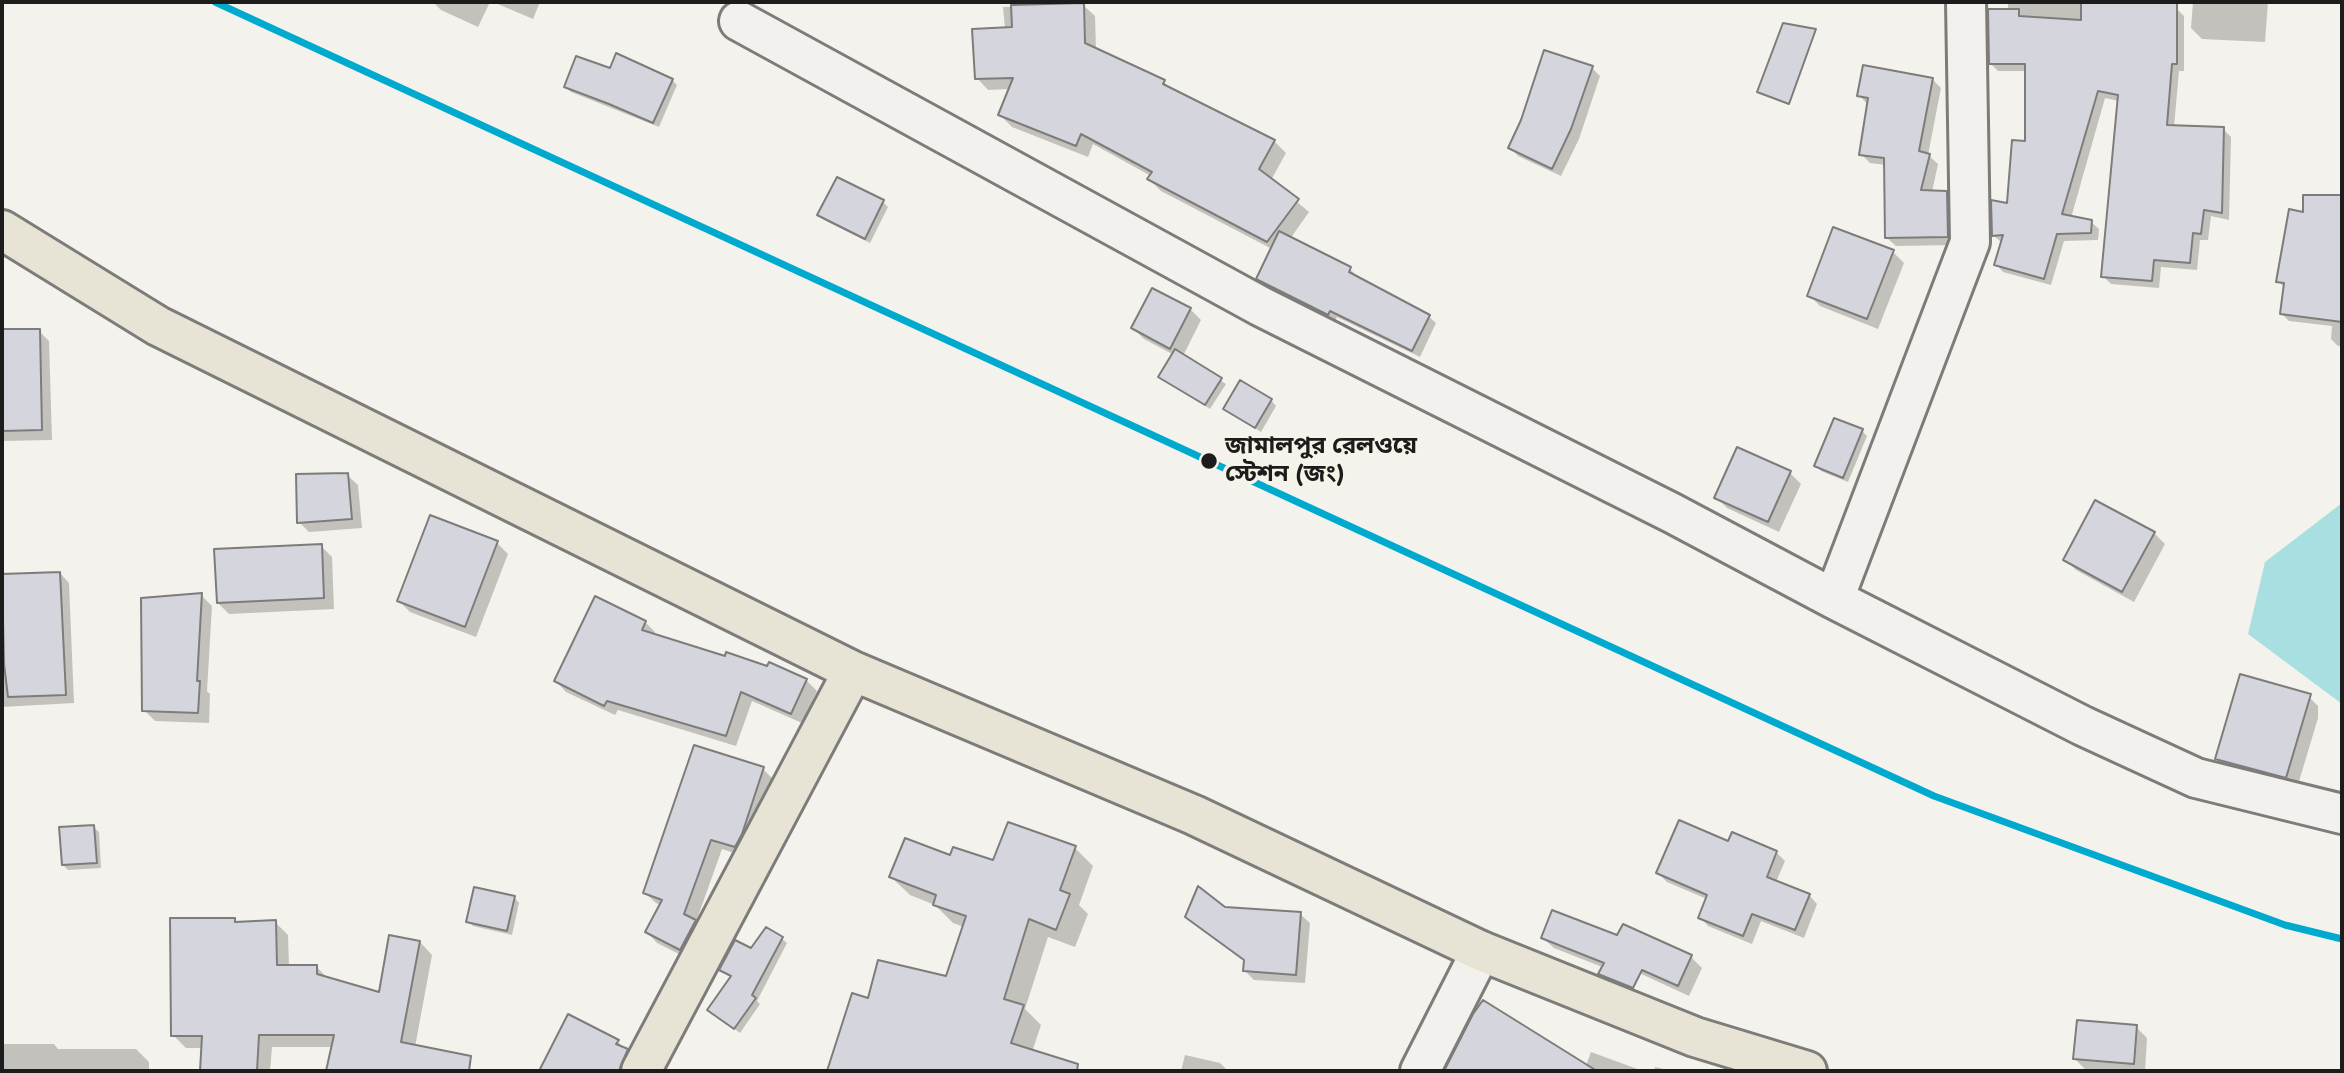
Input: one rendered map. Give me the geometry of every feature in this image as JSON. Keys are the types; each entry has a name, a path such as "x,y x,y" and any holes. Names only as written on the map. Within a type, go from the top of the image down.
{"main road":[{"path":"2,230 158,326 853,671 1194,815 1481,951 1695,1037 1807,1071"},
{"path":"641,1071 853,671"}],"street":[{"path":"1834,599 1970,242 1966,2"},
{"path":"739,21 1260,306 1672,513 2083,726 2196,778 2342,814"},
{"path":"1420,1071 1481,951"}],"water":[{"path":"2342,503 2342,704 2248,634 2265,562"}],"building":[{"path":"2081,2 2177,2 2177,64 2172,64 2167,125 2224,127 2222,213 2204,210 2201,234 2193,233 2190,263 2154,260 2152,281 2101,277 2118,95 2098,91 2062,214 2092,220 2091,233 2057,234 2044,279 1994,265 2003,235 1992,236 1991,200 2007,203 2012,140 2025,141 2025,64 1989,64 1988,9 2019,9 2019,16 2081,20"},
{"path":"1084,3 1085,43 1165,80 1163,84 1275,140 1259,169 1299,199 1267,242 1147,179 1152,172 1081,134 1076,146 998,115 1013,78 975,79 972,29 1012,27 1011,5"},
{"path":"1783,23 1816,29 1789,104 1757,92"},
{"path":"1544,50 1593,66 1571,129 1552,169 1508,148 1521,120"},
{"path":"616,53 673,79 653,123 564,87 576,56 610,68"},
{"path":"1863,65 1933,78 1919,151 1930,154 1921,190 1947,191 1948,237 1885,238 1884,158 1859,155 1868,98 1857,96"},
{"path":"837,177 884,200 865,239 817,215"},
{"path":"2303,195 2341,195 2342,322 2280,314 2284,283 2276,282 2289,209 2303,212"},
{"path":"1833,227 1894,250 1867,319 1807,296"},
{"path":"1279,231 1351,267 1349,272 1430,315 1412,351 1330,311 1328,315 1256,279"},
{"path":"1152,288 1191,308 1170,349 1131,328"},
{"path":"2,329 40,329 42,430 2,431"},
{"path":"1175,349 1222,378 1205,405 1158,377"},
{"path":"1240,380 1272,399 1255,428 1223,409"},
{"path":"1834,418 1863,429 1843,478 1814,466"},
{"path":"1737,447 1791,471 1768,522 1714,498"},
{"path":"348,473 352,519 297,523 296,474"},
{"path":"2095,500 2155,532 2122,592 2063,560"},
{"path":"430,515 498,541 465,627 397,601"},
{"path":"322,544 324,598 217,603 214,549"},
{"path":"60,572 66,695 8,697 4,664 2,574"},
{"path":"202,593 198,713 142,711 141,598"},
{"path":"595,596 646,621 642,630 725,656 726,652 767,666 769,662 807,679 791,714 741,692 726,736 607,701 604,706 554,681"},
{"path":"2240,674 2311,694 2286,778 2215,759"},
{"path":"694,745 764,767 742,834 735,847 711,840 684,914 696,920 680,950 645,932 662,900 643,893"},
{"path":"1679,820 1728,841 1732,832 1777,851 1767,877 1810,894 1795,930 1752,914 1743,936 1698,918 1707,895 1656,873"},
{"path":"1008,822 1076,846 1060,890 1070,894 1056,930 1029,919 1004,999 1024,1005 1011,1043 1078,1064 1077,1071 827,1071 852,993 868,998 878,960 946,976 966,916 933,905 936,895 889,877 905,838 950,855 953,847 993,860"},
{"path":"94,825 97,863 62,865 59,827"},
{"path":"1198,886 1225,907 1301,912 1296,975 1243,971 1244,960 1185,917"},
{"path":"474,887 515,896 507,931 466,922"},
{"path":"1552,910 1617,935 1623,924 1692,955 1678,986 1642,970 1633,988 1598,974 1604,963 1541,938"},
{"path":"170,918 235,918 235,922 276,920 277,965 317,965 317,974 379,992 389,935 420,941 401,1042 471,1056 469,1071 326,1071 334,1035 259,1035 257,1071 200,1071 202,1036 171,1036"},
{"path":"766,927 783,937 752,995 756,998 734,1029 707,1010 731,976 719,970 735,940 751,948"},
{"path":"1483,1000 1597,1071 1444,1071"},
{"path":"568,1014 619,1040 616,1044 628,1049 619,1071 539,1071"},
{"path":"2077,1020 2137,1025 2134,1064 2073,1059"}],"transit line":[{"path":"215,2 1934,796 2285,925 2342,939"}],"place":[{"name":"জামালপুর রেলওয়ে স্টেশন (জং)","path":"1209,461"}]}
